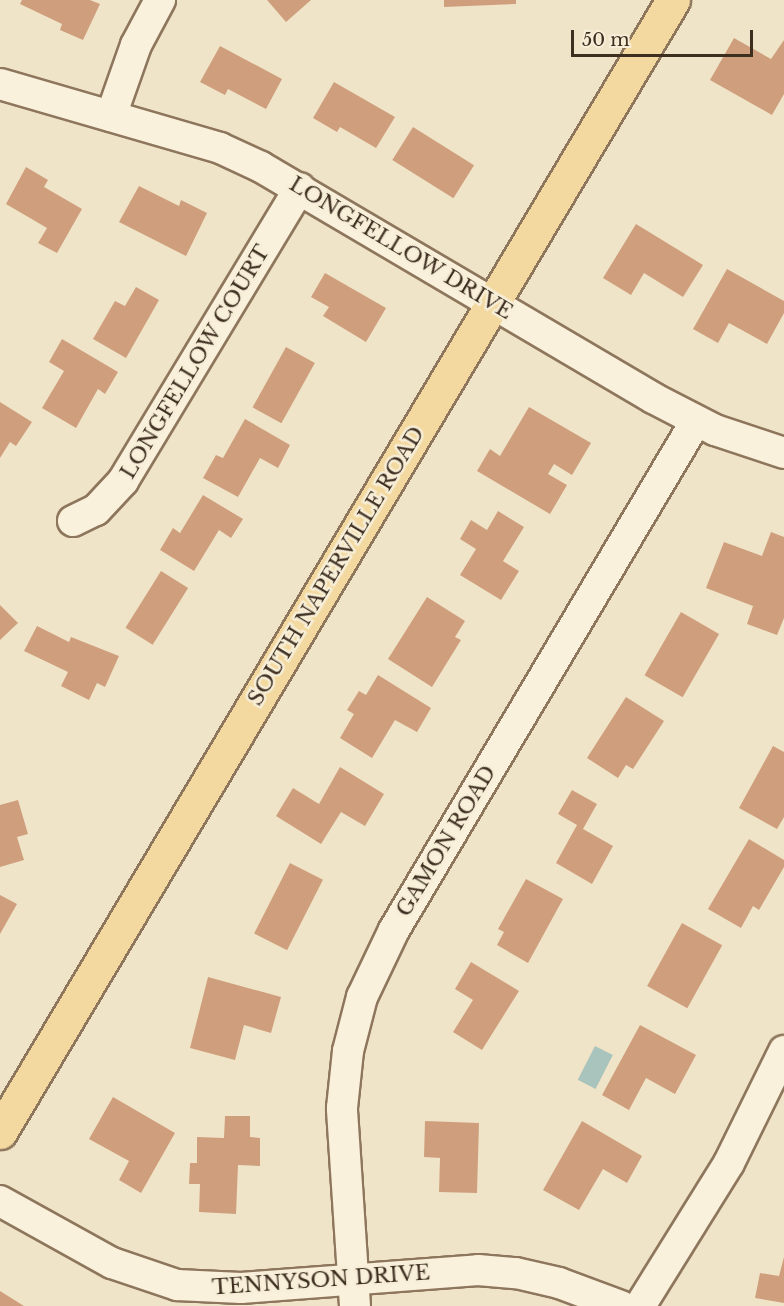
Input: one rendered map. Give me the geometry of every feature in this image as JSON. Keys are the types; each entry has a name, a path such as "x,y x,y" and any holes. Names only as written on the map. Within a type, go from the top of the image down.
{"main road":[{"name":"SOUTH NAPERVILLE ROAD","path":"0,1132 673,0"}],"street":[{"path":"111,116 136,45 160,0"},
{"name":"LONGFELLOW DRIVE","path":"0,84 220,148 300,188 696,421 784,453"},
{"name":"LONGFELLOW COURT","path":"73,520 96,510 123,481 300,188"},
{"name":"GAMON ROAD","path":"355,1293 342,1108 348,1051 362,997 394,930 696,421"},
{"path":"640,1306 729,1163 784,1051"},
{"name":"TENNYSON DRIVE","path":"0,1201 111,1263 168,1283 355,1293 478,1270 516,1273 559,1283 621,1306"}],"water":[{"path":"595,1046 613,1055 596,1089 578,1080"}],"building":[{"path":"22,0 90,0 100,4 83,40 60,30 62,24 20,4"},
{"path":"267,0 311,0 286,22"},
{"path":"444,0 516,0 516,4 444,7"},
{"path":"734,38 771,59 784,40 784,94 772,115 710,80"},
{"path":"220,46 282,79 266,109 228,89 225,95 200,82"},
{"path":"334,82 395,117 376,148 340,127 337,132 313,118"},
{"path":"413,127 474,165 453,198 392,160"},
{"path":"26,167 48,180 44,187 82,209 57,253 38,243 47,228 6,204"},
{"path":"139,186 179,206 181,200 207,213 186,256 119,222"},
{"path":"636,224 703,265 683,297 644,273 631,295 603,278"},
{"path":"727,269 784,301 784,313 767,344 729,323 718,343 693,329"},
{"path":"325,273 386,308 366,342 323,316 329,307 311,297"},
{"path":"136,287 159,300 126,358 93,339 115,301 125,306"},
{"path":"62,339 118,372 105,394 98,389 76,428 42,408 64,371 49,362"},
{"path":"286,347 315,363 281,423 253,407"},
{"path":"0,402 32,422 16,446 10,442 0,458"},
{"path":"529,407 591,443 572,475 554,464 548,474 567,485 550,514 477,471 490,449 500,456"},
{"path":"245,419 290,445 278,468 260,458 238,497 203,478 216,455 223,458"},
{"path":"203,495 243,519 231,538 219,530 194,571 160,550 173,528 180,533"},
{"path":"498,511 524,527 503,561 519,571 501,600 460,575 476,549 460,539 471,520 487,530"},
{"path":"771,532 784,537 784,618 777,635 747,624 753,606 706,588 724,542 762,556"},
{"path":"161,571 188,588 153,645 125,628"},
{"path":"427,597 465,621 455,637 461,640 432,687 388,659"},
{"path":"0,605 18,623 0,640"},
{"path":"681,612 719,634 683,697 644,675"},
{"path":"37,626 69,642 71,637 119,656 105,687 97,683 89,700 61,686 68,672 24,651"},
{"path":"378,675 431,708 417,732 395,720 372,758 340,738 354,714 347,710 359,691 366,695"},
{"path":"626,697 664,721 633,769 626,765 618,778 587,758"},
{"path":"773,746 784,752 784,817 777,829 739,808"},
{"path":"340,767 384,794 365,826 341,812 321,844 276,816 293,788 319,804"},
{"path":"572,790 597,804 583,829 613,846 592,884 556,863 577,825 558,814"},
{"path":"18,800 28,834 17,837 24,860 0,867 0,805"},
{"path":"749,839 784,860 784,867 759,910 753,906 741,928 708,909"},
{"path":"290,863 323,880 287,950 254,933"},
{"path":"526,879 563,899 528,963 497,945 504,932 498,929"},
{"path":"0,895 17,904 0,934"},
{"path":"682,923 722,945 687,1008 647,986"},
{"path":"471,962 519,991 482,1050 453,1032 473,1000 455,989"},
{"path":"208,977 281,997 271,1033 244,1025 235,1060 190,1048"},
{"path":"640,1025 696,1055 675,1094 646,1078 629,1110 602,1095"},
{"path":"113,1097 175,1133 141,1193 119,1180 129,1161 89,1139"},
{"path":"225,1116 250,1116 250,1137 260,1138 260,1166 238,1165 236,1214 199,1212 200,1184 189,1184 190,1163 197,1163 197,1137 224,1138"},
{"path":"425,1121 479,1123 477,1193 439,1192 440,1158 424,1157"},
{"path":"582,1121 642,1156 627,1183 603,1169 579,1210 543,1190"},
{"path":"784,1257 784,1303 755,1298 760,1273 779,1276"},
{"path":"0,1291 24,1306 0,1306"}]}
